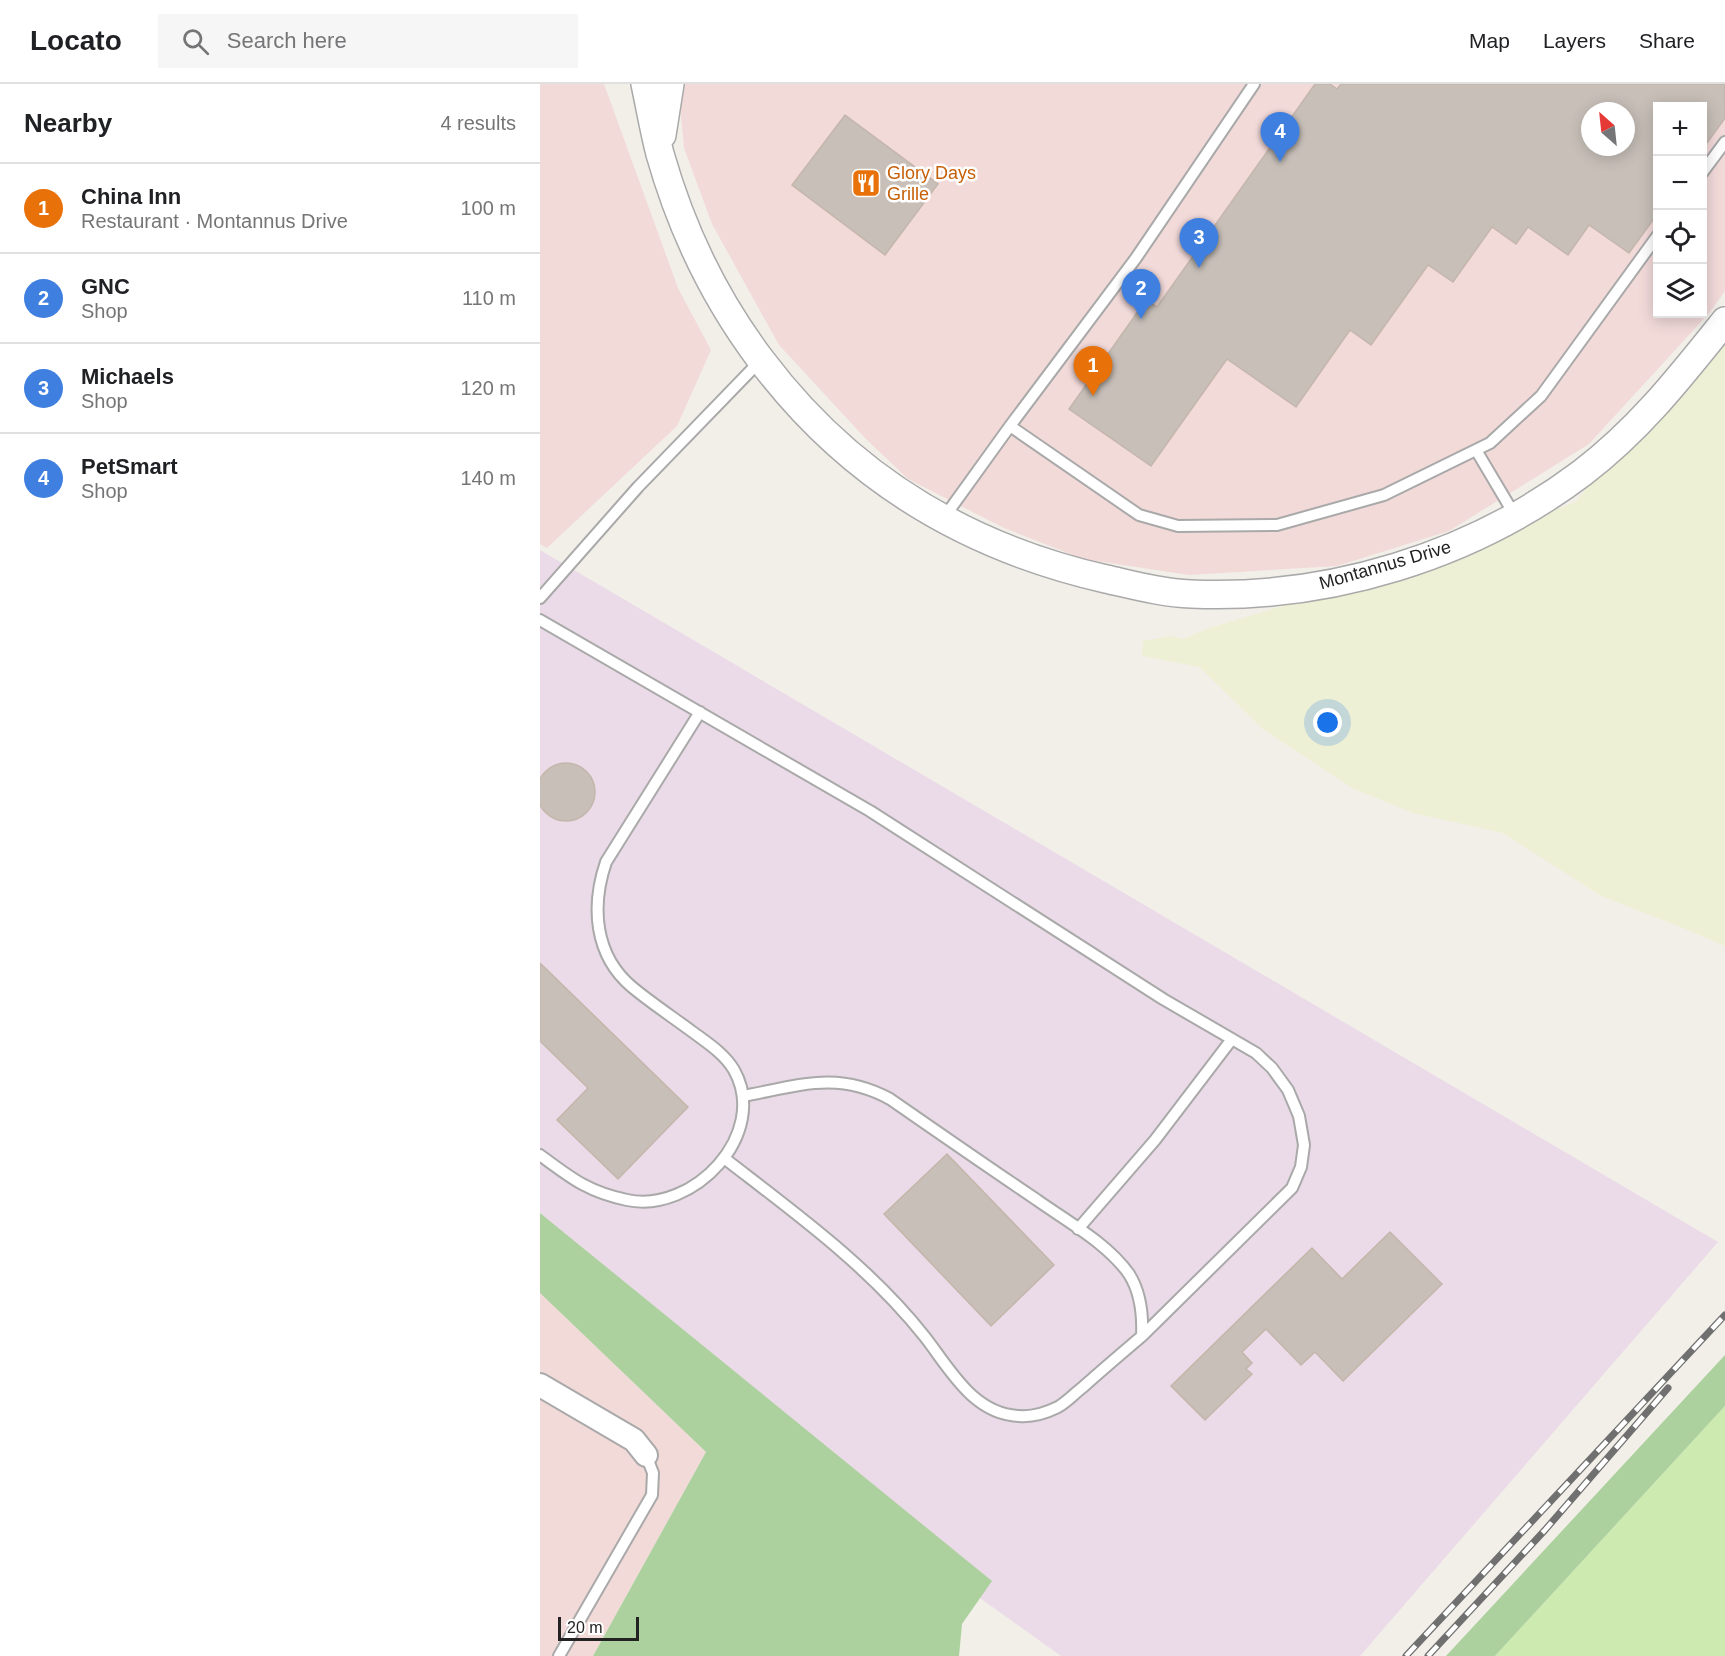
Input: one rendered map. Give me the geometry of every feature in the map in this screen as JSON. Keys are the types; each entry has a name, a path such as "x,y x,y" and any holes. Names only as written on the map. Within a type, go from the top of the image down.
{"street":[{"name":"Montannus Drive","path":"645,84 659,151 674,198 698,255 727,309 761,360 801,407 848,454 892,487 943,519 997,546 1065,570 1136,586 1188,594 1246,594 1292,590 1343,581 1409,562 1460,543 1515,516 1581,474 1625,437 1664,396 1725,321"},
{"path":"659,151 670,84"},
{"path":"540,1385 634,1440 646,1455"}],"lane":[{"path":"943,519 1136,258 1254,84"},
{"path":"1707,166 1725,142"},
{"path":"1010,426 1139,515 1178,526 1277,525 1384,495 1490,443 1540,396 1653,242"},
{"path":"540,598 638,487 761,360"},
{"path":"1476,450 1515,516"},
{"path":"540,621 870,811 1163,999 1256,1053 1272,1068 1288,1090 1299,1116 1304,1145 1301,1167 1292,1188 1142,1336 1061,1406 1040,1414 1019,1416 997,1412 977,1401 923,1334 873,1281 818,1231 724,1158"},
{"path":"540,1155 579,1184 605,1196 633,1202 656,1201 683,1192 706,1176 724,1158 736,1140 742,1119 742,1096 734,1071 721,1053 631,986 614,966 601,938 596,907 599,881 606,862 700,712"},
{"path":"1078,1229 1155,1140 1232,1039"},
{"path":"742,1096 820,1082 846,1082 890,1099 1115,1257 1130,1276 1138,1293 1142,1336"},
{"path":"559,1656 652,1495 653,1473 646,1455"}],"shaded area":[{"path":"540,84 604,84 678,288 711,350 677,426 547,548 540,544"},
{"path":"678,84 1725,84 1725,291 1710,312 1707,315 1707,102 1653,102 1653,318 1704,318 1589,444 1449,531 1337,566 1189,575 1083,559 1004,528 908,479 865,438 779,345 712,224 684,148"},
{"path":"540,550 1718,1242 1360,1656 1061,1656 540,1284"},
{"path":"540,1293 706,1452 593,1656 540,1656"}],"green space":[{"path":"1725,311 1725,946 1601,896 1503,833 1413,813 1354,789 1264,730 1199,667 1142,656 1143,641 1170,636 1184,639 1206,629 1356,584 1576,502"},
{"path":"540,1213 992,1581 962,1624 959,1656 593,1656 706,1452 540,1293"},
{"path":"1725,1355 1725,1406 1495,1656 1446,1656"},
{"path":"1725,1406 1725,1656 1495,1656"}],"building":[{"path":"1315,84 1330,84 1337,89 1341,84 1725,84 1725,118 1707,143 1707,102 1653,102 1653,220 1629,253 1589,225 1568,255 1528,227 1516,244 1492,227 1453,282 1428,265 1371,345 1350,330 1296,407 1227,359 1151,466 1069,409 1146,300 1157,307"},
{"path":"845,115 938,184 885,255 792,185"},
{"path":"566,763 577,765 590,776 595,792 593,803 582,816 566,821 555,819 542,808 537,792 539,781 550,768"},
{"path":"540,963 688,1107 618,1179 557,1120 588,1088 540,1041"},
{"path":"947,1154 1054,1265 991,1326 884,1214"},
{"path":"1390,1232 1442,1284 1343,1381 1315,1352 1301,1365 1266,1329 1242,1352 1252,1363 1246,1369 1252,1374 1205,1420 1171,1386 1312,1248 1342,1279"}],"railway":[{"path":"1406,1656 1725,1315"},
{"path":"1428,1656 1545,1530 1668,1388"}],"place":[{"name":"PetSmart","path":"1280,162"},
{"name":"Glory Days Grille","path":"866,183"},
{"name":"Michaels","path":"1199,268"},
{"name":"GNC","path":"1141,319"},
{"name":"China Inn","path":"1093,396"}]}
